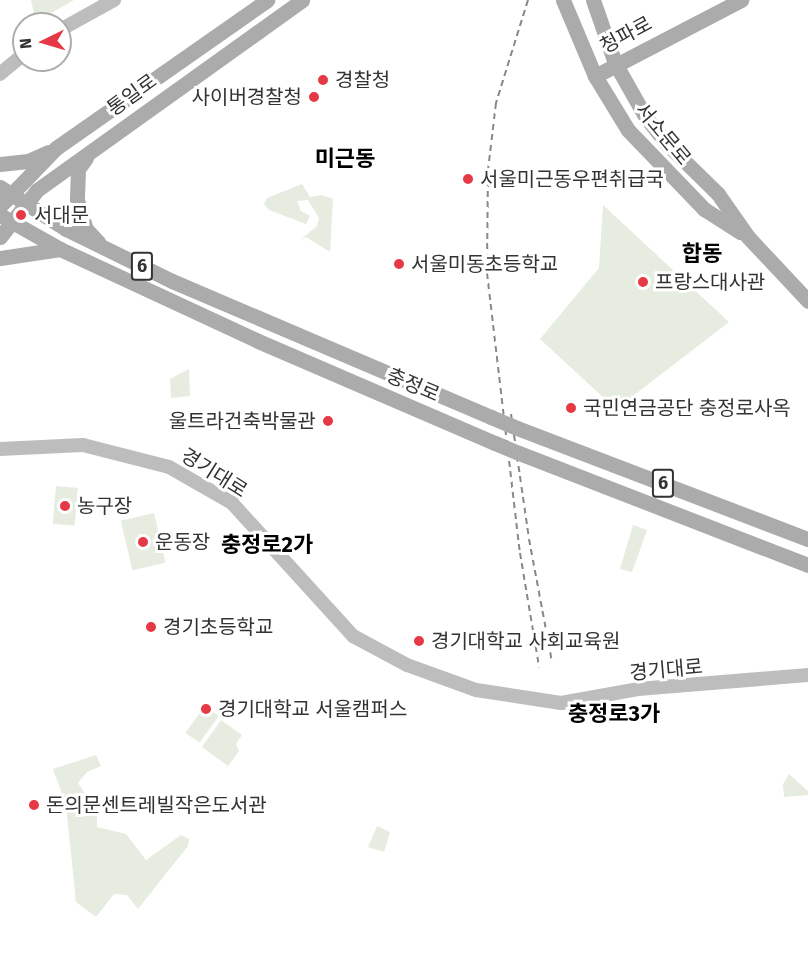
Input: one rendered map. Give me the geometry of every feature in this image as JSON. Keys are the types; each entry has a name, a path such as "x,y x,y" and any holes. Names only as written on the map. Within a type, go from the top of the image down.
{"main road":[{"path":"72,23 114,0"},
{"name":"통일로","path":"0,206 5,190 56,148 267,0"},
{"name":"통일로","path":"0,237 5,218 25,205 37,190 91,153 143,110 284,5 302,0"},
{"name":"서소문로","path":"563,0 595,76 628,130 654,160 704,209 748,237"},
{"name":"서소문로","path":"593,0 615,63 645,116 668,145 718,194 748,237 808,301"},
{"name":"청파로","path":"595,76 615,63 741,0"},
{"path":"0,74 12,64"},
{"path":"0,164 28,161 56,148"},
{"path":"91,153 78,170 77,200 86,229 102,246"},
{"name":"6","path":"5,190 25,205"},
{"name":"충정로","path":"25,205 172,281 517,428 808,539"},
{"name":"충정로","path":"5,218 60,249 258,341 519,453 808,565"},
{"path":"0,258 60,249"},
{"name":"경기대로","path":"0,449 83,445 169,467 232,503 353,636 407,665 476,690 561,703 638,689 808,675"}],"shaded area":[{"path":"31,0 74,0 53,12 34,12"},
{"path":"302,184 310,197 321,195 333,199 330,252 306,237 300,240 317,226 319,218 308,200 297,201 301,211 310,216 306,224 269,210 264,204 267,198"},
{"path":"603,205 729,322 612,412 605,399 540,339 599,268"},
{"path":"189,369 190,396 171,398 170,379"},
{"name":"농구장","path":"56,486 78,488 75,526 53,524"},
{"name":"운동장","path":"154,513 165,563 132,570 121,521"},
{"path":"633,525 647,530 632,572 620,569"},
{"path":"205,706 219,716 199,743 186,733"},
{"path":"221,720 242,735 236,744 239,751 228,766 202,747"},
{"path":"96,755 101,766 87,772 78,783 97,811 97,827 126,834 146,860 181,835 189,839 188,846 138,909 127,895 114,894 96,917 76,902 66,805 53,769"},
{"path":"789,774 808,791 808,795 784,797 783,784"},
{"path":"377,826 390,832 384,852 368,847"}],"railway":[{"path":"528,0 496,103 488,170 487,273 520,553 539,667"},
{"path":"511,414 529,539 552,662"}],"place":[{"name":"경찰청","path":"323,80"},
{"name":"사이버경찰청","path":"314,97"},
{"name":"서울미근동우편취급국","path":"468,179"},
{"name":"서대문","path":"21,215"},
{"name":"서울미동초등학교","path":"399,264"},
{"name":"프랑스대사관","path":"643,282"},
{"name":"국민연금공단 충정로사옥","path":"571,408"},
{"name":"울트라건축박물관","path":"328,421"},
{"name":"농구장","path":"65,506"},
{"name":"운동장","path":"143,542"},
{"name":"경기초등학교","path":"151,627"},
{"name":"경기대학교 사회교육원","path":"419,641"},
{"name":"경기대학교 서울캠퍼스","path":"206,709"},
{"name":"돈의문센트레빌작은도서관","path":"34,805"}],"district":[{"name":"미근동","path":"345,159"},
{"name":"합동","path":"702,254"},
{"name":"충정로2가","path":"267,545"},
{"name":"충정로3가","path":"614,714"}]}
